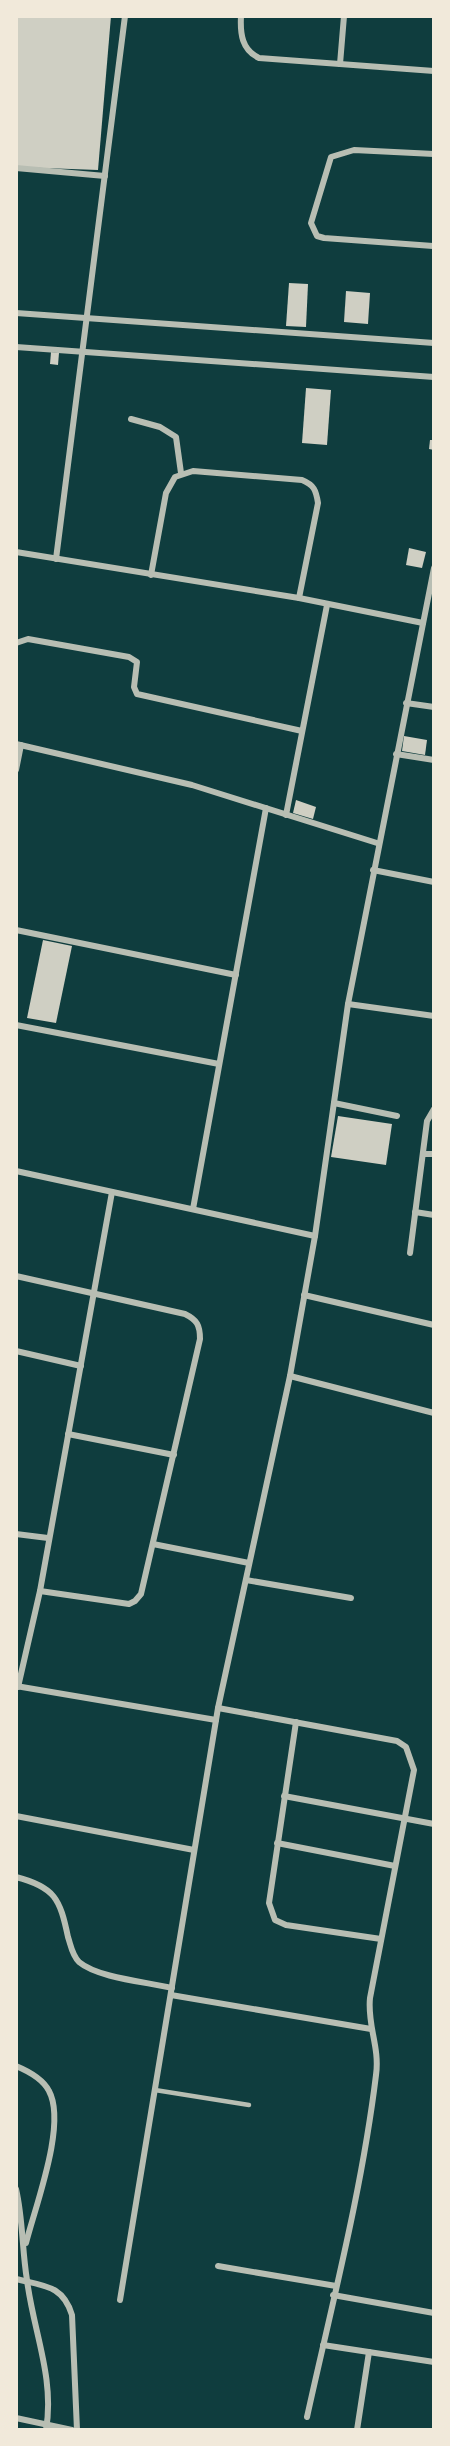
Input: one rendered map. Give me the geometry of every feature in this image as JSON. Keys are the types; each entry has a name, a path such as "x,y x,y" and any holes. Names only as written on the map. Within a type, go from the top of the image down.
{"street":[{"path":"56,559 125,16"},
{"path":"241,16 240,29 248,53 259,58 434,71"},
{"path":"340,64 344,16"},
{"path":"434,154 354,150 331,157 311,223 317,236 324,238 433,246 434,238"},
{"path":"16,168 105,176"},
{"path":"16,313 434,343"},
{"path":"16,347 434,377"},
{"path":"131,419 160,427 176,437 181,473"},
{"path":"152,575 166,493 175,477 181,473 194,471 302,480 316,491 318,503 299,598"},
{"path":"16,552 299,598 423,623"},
{"path":"120,2300 218,1708 290,1376 315,1236 348,1004 377,843 434,568"},
{"path":"286,814 327,605"},
{"path":"16,643 28,639 129,657 137,662 134,687 136,694 302,731"},
{"path":"406,703 434,708"},
{"path":"16,770 19,744 192,785 377,843"},
{"path":"396,754 434,760"},
{"path":"193,1209 266,808"},
{"path":"373,870 434,882"},
{"path":"16,930 236,975"},
{"path":"348,1004 434,1016"},
{"path":"16,1025 219,1064"},
{"path":"334,1103 397,1116"},
{"path":"410,1253 427,1121 434,1109"},
{"path":"423,1154 434,1155"},
{"path":"16,1171 315,1236"},
{"path":"112,1192 40,1591 17,1687 216,1720"},
{"path":"415,1212 434,1215"},
{"path":"16,1276 185,1314 196,1320 200,1328 201,1339 141,1594 129,1604 40,1591"},
{"path":"304,1295 434,1325"},
{"path":"16,1351 81,1366"},
{"path":"290,1376 434,1413"},
{"path":"68,1434 174,1455"},
{"path":"16,1534 48,1538"},
{"path":"153,1544 249,1563"},
{"path":"246,1580 351,1598"},
{"path":"218,1708 397,1741 406,1747 414,1770 370,1998 368,2016 376,2040 376,2074 336,2286 307,2417"},
{"path":"296,1722 269,1903 275,1920 286,1925 381,1939"},
{"path":"284,1796 434,1824"},
{"path":"16,1816 194,1850"},
{"path":"277,1843 395,1866"},
{"path":"16,1877 39,1883 52,1893 62,1909 72,1952 84,1965 99,1972 171,1991 371,2029"},
{"path":"16,2066 27,2070 48,2088 55,2113 49,2154 24,2250"},
{"path":"16,2189 27,2282 48,2393 47,2426"},
{"path":"218,2266 336,2286"},
{"path":"16,2279 60,2292 68,2301 72,2315 77,2430"},
{"path":"333,2295 434,2313"},
{"path":"323,2345 434,2362"},
{"path":"357,2430 369,2352"},
{"path":"16,2418 72,2430"}],"lane":[{"path":"155,2090 249,2104"}],"building":[{"path":"16,16 111,16 98,170 16,167"},
{"path":"289,283 308,284 306,327 286,326"},
{"path":"346,291 370,293 368,324 344,322"},
{"path":"51,352 59,353 58,365 50,364"},
{"path":"306,388 331,390 327,445 302,443"},
{"path":"430,440 434,440 434,450 429,449"},
{"path":"409,548 426,552 422,568 406,565"},
{"path":"404,736 427,740 425,755 402,751"},
{"path":"296,800 316,807 313,819 293,813"},
{"path":"43,940 72,946 56,1023 27,1018"},
{"path":"338,1116 392,1124 386,1165 331,1157"}]}
